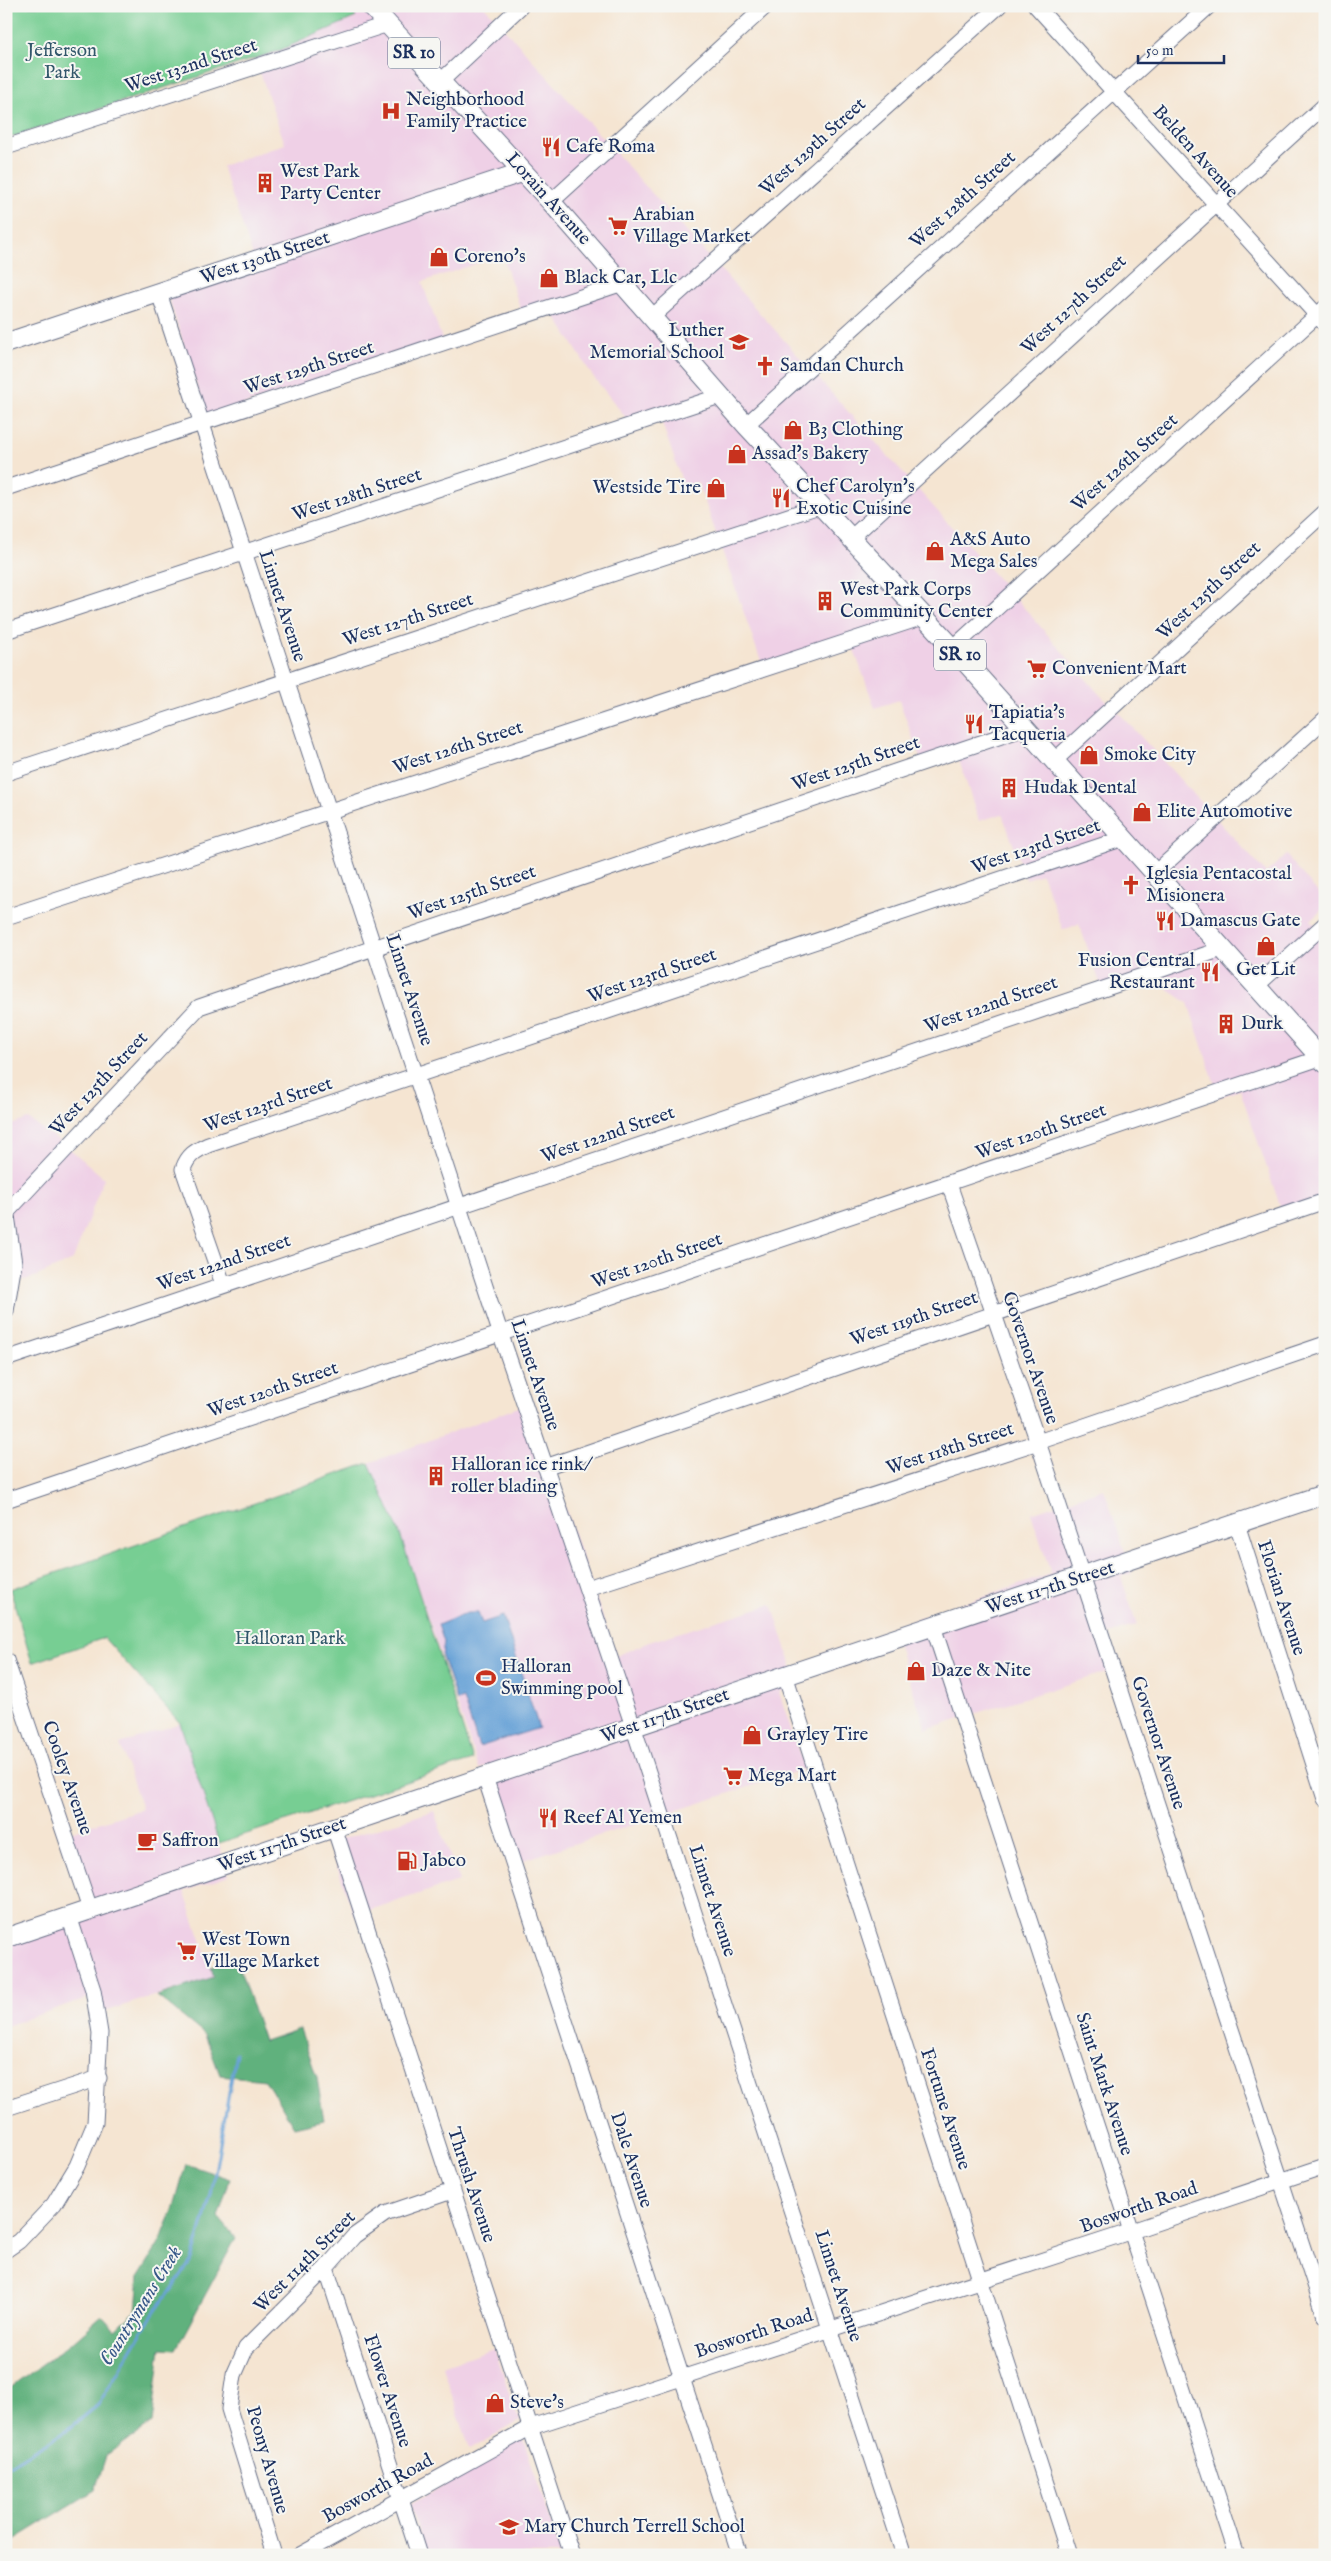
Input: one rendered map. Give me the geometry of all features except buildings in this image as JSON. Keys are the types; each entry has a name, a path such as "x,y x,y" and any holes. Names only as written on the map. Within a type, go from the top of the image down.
{"main road":[{"name":"Lorain Avenue","path":"371,6 551,202 746,425 852,536 1322,1061"},
{"name":"West 130th Street","path":"6,343 523,172"},
{"name":"West 117th Street","path":"6,1938 1325,1494"}],"street":[{"path":"440,82 521,6"},
{"path":"551,202 766,6"},
{"name":"West 129th Street","path":"652,317 999,6"},
{"name":"Belden Avenue","path":"1036,6 1215,203 1322,316"},
{"name":"West 128th Street","path":"746,425 1209,6"},
{"name":"West 132nd Street","path":"6,147 388,24"},
{"name":"West 127th Street","path":"852,536 1215,203 1325,105"},
{"name":"West 129th Street","path":"6,488 202,425 623,283"},
{"name":"Linnet Avenue","path":"159,293 458,1206 634,1726 904,2555"},
{"name":"West 126th Street","path":"953,648 1322,316"},
{"name":"West 128th Street","path":"6,631 720,396"},
{"name":"West 127th Street","path":"6,773 822,505"},
{"name":"West 125th Street","path":"1054,761 1325,512"},
{"name":"West 126th Street","path":"6,917 923,617"},
{"path":"1155,873 1325,719"},
{"name":"West 125th Street","path":"7,1211 199,1007 1025,728"},
{"name":"West 123rd Street","path":"223,1284 183,1169 187,1159 193,1152 208,1145 416,1077 1124,838"},
{"path":"1255,987 1325,924"},
{"name":"West 122nd Street","path":"6,1359 223,1284 1222,948"},
{"name":"West 120th Street","path":"6,1500 1322,1061"},
{"name":"Governor Avenue","path":"949,1184 1083,1577 1325,2315"},
{"name":"West 119th Street","path":"545,1467 1325,1201"},
{"path":"6,1311 14,1263 7,1211"},
{"name":"West 118th Street","path":"587,1588 1038,1442 1325,1344"},
{"name":"Florian Avenue","path":"1237,1524 1325,1799"},
{"name":"Saint Mark Avenue","path":"934,1626 1237,2555"},
{"name":"Cooley Avenue","path":"6,1660 90,1909"},
{"name":"Fortune Avenue","path":"785,1675 1069,2555"},
{"name":"Dale Avenue","path":"485,1777 740,2555"},
{"name":"Thrush Avenue","path":"334,1827 572,2555"},
{"path":"6,2250 20,2241 54,2204 76,2166 95,2123 100,2033 93,1990 69,1916"},
{"path":"6,2108 99,2078"},
{"name":"Bosworth Road","path":"300,2555 531,2427 1131,2232 1325,2166"},
{"name":"West 114th Street","path":"246,2348 326,2268 354,2236 385,2214 452,2191"},
{"name":"Flower Avenue","path":"326,2268 419,2555"},
{"name":"Peony Avenue","path":"246,2348 234,2375 229,2409 274,2555"}],"shaded area":[{"path":"347,6 484,6 1019,602 1100,695 1120,714 1266,873 1286,855 1325,901 1325,907 1311,920 1325,936 1325,1204 1284,1217 1240,1090 1219,1097 1188,1003 1148,976 1103,991 1079,924 1063,930 1042,874 1026,879 1002,814 979,821 957,754 923,766 899,700 875,708 852,644 765,673 698,482 684,487 661,420 635,429 592,375 551,309 524,319 502,255 422,282 442,339 207,417 168,295 256,265 222,166 285,144 255,58 356,18"},
{"path":"28,1119 64,1144 104,1178 73,1260 30,1279 7,1282 6,1127"},
{"path":"529,1403 616,1656 649,1642 772,1604 798,1685 779,1692 804,1769 521,1861 490,1765 479,1769 399,1531 369,1463"},
{"path":"1104,1489 1132,1573 1121,1577 1137,1625 1108,1634 1119,1668 926,1729 892,1628 1051,1574 1031,1513"},
{"path":"180,1723 229,1876 184,1891 214,1977 103,2012 98,1994 6,2026 6,1932 91,1903 67,1833 142,1809 120,1744"},
{"path":"434,1811 459,1881 354,1915 329,1843"},
{"path":"494,2348 519,2421 470,2449 442,2366"},
{"path":"523,2438 562,2555 426,2555 410,2505"}],"green space":[{"name":"Jefferson Park","path":"6,6 347,6 356,17 278,51 6,139"},
{"name":"Halloran Park","path":"369,1463 399,1531 473,1760 219,1843 180,1723 104,1638 32,1663 10,1589"},
{"path":"236,1958 264,2041 300,2029 317,2078 324,2120 294,2127 265,2080 220,2075 205,2035 157,1996 214,1977 211,1967"},
{"path":"186,2164 230,2179 218,2217 236,2238 176,2349 161,2348 152,2423 106,2456 95,2490 6,2545 6,2391 70,2344 102,2316 115,2330 136,2311 139,2276 159,2244 173,2210"}],"water":[{"name":"Halloran Swimming pool","path":"467,1613 478,1613 482,1623 503,1616 539,1728 479,1747 463,1699 457,1701 442,1657 444,1642 438,1625"}],"waterway":[{"name":"Countrymans Creek","path":"6,2467 70,2428 98,2405 150,2319 192,2260 211,2195 236,2053"}],"place":[{"name":"Neighborhood Family Practice","path":"391,111"},
{"name":"Cafe Roma","path":"551,147"},
{"name":"West Park Party Center","path":"265,183"},
{"name":"Arabian Village Market","path":"618,226"},
{"name":"Coreno's","path":"439,257"},
{"name":"Black Car, Llc","path":"549,278"},
{"name":"Luther Memorial School","path":"739,342"},
{"name":"Samdan Church","path":"765,366"},
{"name":"B3 Clothing","path":"793,430"},
{"name":"Assad's Bakery","path":"737,454"},
{"name":"Westside Tire","path":"716,488"},
{"name":"Chef Carolyn's Exotic Cuisine","path":"781,498"},
{"name":"A&S Auto Mega Sales","path":"935,551"},
{"name":"West Park Corps Community Center","path":"825,601"},
{"name":"Convenient Mart","path":"1037,669"},
{"name":"Tapiatia's Tacqueria","path":"974,724"},
{"name":"Smoke City","path":"1089,755"},
{"name":"Hudak Dental","path":"1009,788"},
{"name":"Elite Automotive","path":"1142,812"},
{"name":"Iglesia Pentacostal Misionera","path":"1131,885"},
{"name":"Damascus Gate","path":"1165,921"},
{"name":"Get Lit","path":"1266,946"},
{"name":"Fusion Central Restaurant","path":"1210,972"},
{"name":"Durk","path":"1226,1024"},
{"name":"Halloran ice rink/ roller blading","path":"436,1476"},
{"name":"Daze & Nite","path":"916,1671"},
{"name":"Halloran Swimming pool","path":"486,1678"},
{"name":"Grayley Tire","path":"752,1735"},
{"name":"Mega Mart","path":"733,1776"},
{"name":"Reef Al Yemen","path":"548,1818"},
{"name":"Saffron","path":"147,1841"},
{"name":"Jabco","path":"407,1861"},
{"name":"West Town Village Market","path":"187,1951"},
{"name":"Steve's","path":"495,2403"},
{"name":"Mary Church Terrell School","path":"509,2527"}]}
